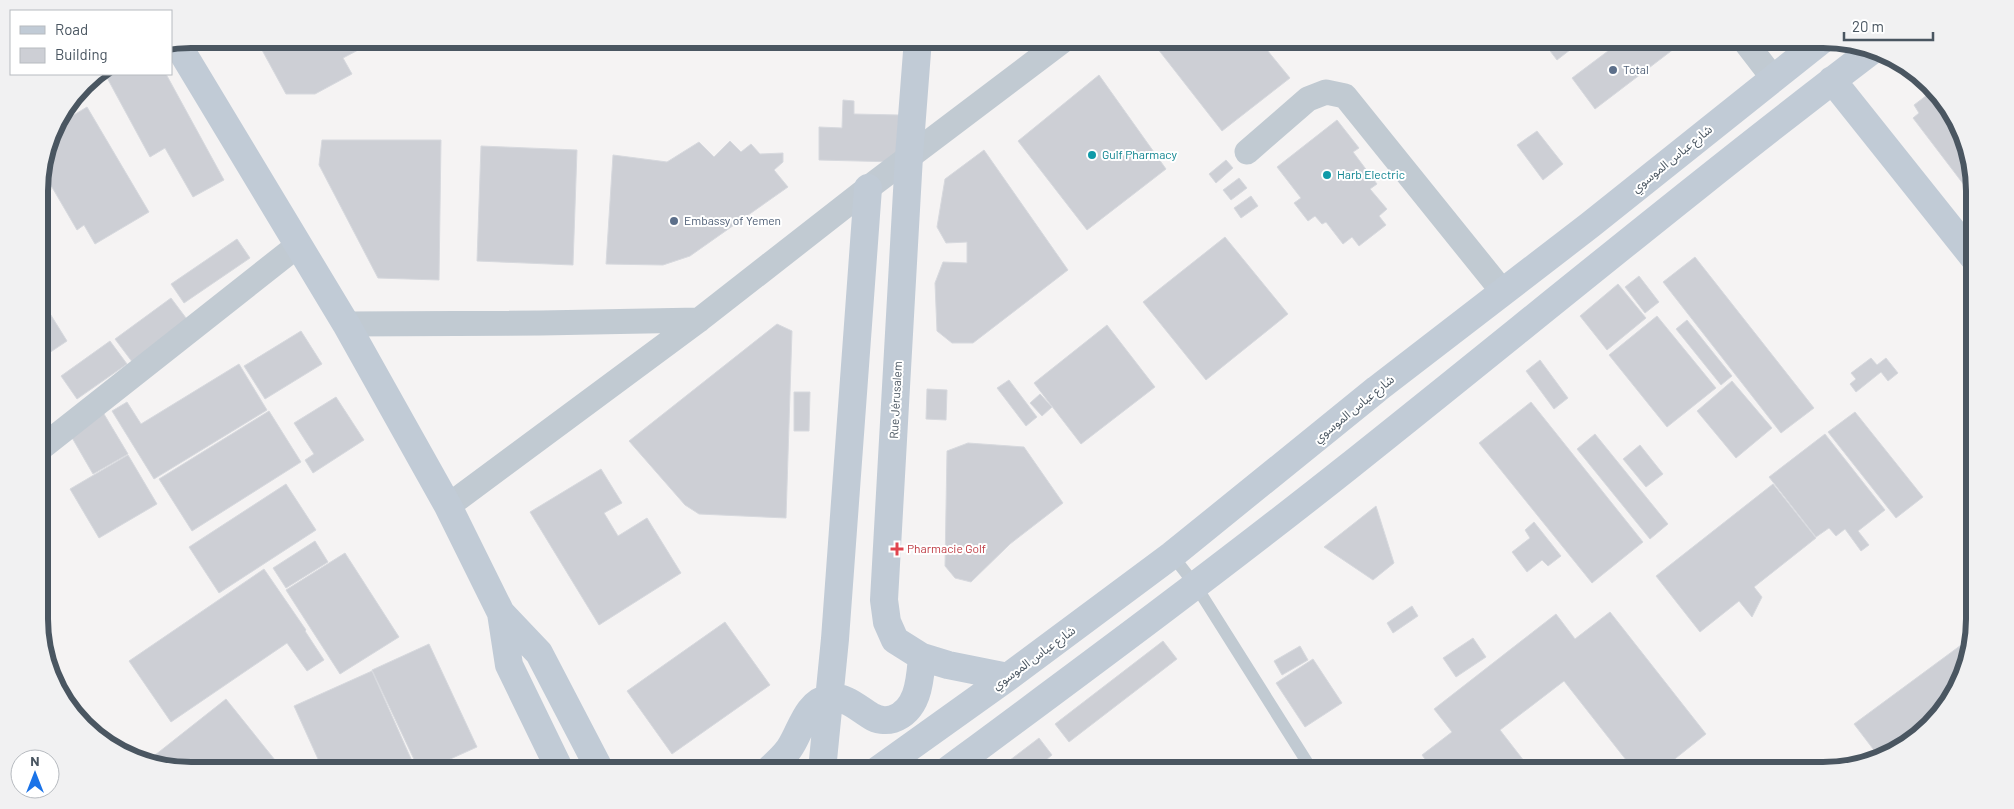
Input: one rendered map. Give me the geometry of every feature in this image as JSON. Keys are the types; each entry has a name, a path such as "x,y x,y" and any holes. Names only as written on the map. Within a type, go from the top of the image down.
{"street":[{"path":"180,48 297,246 346,324 448,506 501,613 539,653 600,762"},
{"name":"Rue Jérusalem","path":"917,48 909,156 884,600 887,622 895,640 922,657 948,665 1008,677"},
{"path":"448,506 700,320 909,156 1053,48"},
{"path":"1750,48 1773,78"},
{"name":"شارع عباس الموسوي","path":"890,762 1008,677 1172,555 1377,390 1680,153 1811,48"},
{"path":"959,762 1196,586 1349,466 1704,180 1866,54"},
{"path":"1832,80 1966,248"},
{"path":"1247,152 1308,99 1326,92 1345,96 1503,292"},
{"path":"1680,153 1704,180"},
{"path":"823,762 868,188"},
{"path":"48,442 297,246"},
{"path":"346,324 700,320"},
{"path":"501,613 509,665 556,762"},
{"path":"777,762 792,746 810,712 821,702 829,698 841,699 855,705 873,717 887,721 904,713 912,704 919,682 922,657"}],"lane":[{"path":"1172,555 1196,586 1307,761"}],"building":[{"path":"261,48 359,48 343,58 352,74 315,94 286,94"},
{"path":"1157,48 1265,48 1290,78 1222,131"},
{"path":"1548,48 1572,48 1557,60"},
{"path":"1612,48 1675,48 1595,109 1572,78"},
{"path":"106,75 167,75 224,180 193,197 165,148 150,157"},
{"name":"Gulf Pharmacy","path":"1099,75 1166,169 1087,230 1018,141"},
{"path":"1929,94 1937,103 1956,136 1962,153 1966,187 1913,118 1919,113 1914,105"},
{"path":"843,100 854,101 854,114 899,115 898,162 819,160 819,127 842,128"},
{"path":"87,107 149,212 95,244 84,225 77,230 48,180 52,153 67,119"},
{"name":"Harb Electric","path":"1337,120 1359,148 1353,152 1377,184 1370,189 1387,209 1379,216 1386,225 1359,246 1352,237 1343,244 1326,222 1322,224 1315,216 1308,221 1294,203 1301,198 1277,167"},
{"path":"1537,131 1563,164 1543,180 1517,145"},
{"path":"322,140 441,140 439,280 378,278 319,165"},
{"name":"Embassy of Yemen","path":"730,141 741,152 751,144 760,154 783,153 783,162 774,170 788,187 690,256 663,265 606,264 613,155 667,162 699,142 714,157"},
{"path":"481,146 577,150 573,265 477,261"},
{"path":"984,150 1068,270 973,343 952,343 937,331 935,283 943,262 967,263 967,242 946,243 937,227 945,179"},
{"path":"1226,160 1233,168 1216,183 1209,174"},
{"path":"1239,178 1247,188 1231,200 1223,190"},
{"path":"1251,196 1258,206 1241,218 1234,208"},
{"path":"1225,237 1288,314 1206,380 1143,302"},
{"path":"237,239 250,258 184,303 171,284"},
{"path":"1695,257 1814,408 1781,433 1663,282"},
{"path":"1639,276 1659,302 1645,313 1625,287"},
{"path":"1618,284 1646,318 1607,350 1580,316"},
{"path":"171,298 189,322 133,363 115,339"},
{"path":"48,310 67,341 48,354"},
{"path":"1657,316 1716,388 1667,427 1609,355"},
{"path":"1687,320 1732,376 1721,385 1676,329"},
{"path":"777,324 792,331 786,518 699,514 685,505 629,441"},
{"path":"1107,325 1155,387 1081,444 1034,383"},
{"path":"301,331 322,364 265,399 244,366"},
{"path":"110,341 127,364 77,399 61,376"},
{"path":"1871,358 1877,365 1886,358 1898,373 1888,381 1881,372 1856,392 1850,384 1856,379 1851,373"},
{"path":"1540,360 1568,398 1554,409 1526,371"},
{"path":"239,364 267,410 154,479 112,411 127,402 141,424"},
{"path":"1009,380 1037,417 1026,426 997,388"},
{"path":"1732,381 1772,428 1736,458 1697,411"},
{"path":"927,389 947,390 946,420 926,419"},
{"path":"794,392 810,392 809,431 794,431"},
{"path":"1040,394 1052,407 1042,416 1030,403"},
{"path":"336,397 364,440 313,473 305,460 314,454 294,423"},
{"path":"1531,402 1643,542 1592,583 1479,443"},
{"path":"101,409 128,454 93,474 67,429"},
{"path":"269,411 301,462 192,531 159,479"},
{"path":"1855,412 1923,497 1896,518 1828,432"},
{"path":"1595,434 1668,524 1650,539 1577,449"},
{"path":"1825,434 1885,510 1858,531 1869,545 1861,551 1845,529 1836,536 1829,528 1816,537 1769,477"},
{"path":"968,443 1024,447 1063,503 1010,544 971,582 955,578 945,566 947,451"},
{"path":"1640,445 1663,474 1646,487 1623,459"},
{"path":"128,455 157,504 99,538 70,489"},
{"path":"601,469 622,503 604,513 618,536 647,518 681,573 599,625 530,512"},
{"path":"286,484 316,530 219,593 189,547"},
{"path":"1773,484 1816,538 1754,587 1762,597 1752,617 1739,601 1700,632 1656,576"},
{"path":"1376,506 1394,563 1373,580 1324,547"},
{"path":"1534,522 1561,556 1548,566 1542,560 1527,572 1512,552 1530,538 1525,530"},
{"path":"315,541 328,562 286,588 273,568"},
{"path":"345,553 399,637 340,674 286,590"},
{"path":"264,569 324,660 307,671 287,643 171,722 129,661"},
{"path":"1412,606 1418,616 1393,633 1387,623"},
{"path":"1610,612 1706,734 1672,761 1627,761 1564,681 1500,730 1524,761 1427,761 1422,755 1452,732 1434,709 1556,614 1575,639"},
{"path":"725,622 770,685 672,754 627,691"},
{"path":"1473,638 1486,657 1456,677 1443,658"},
{"path":"1163,641 1177,659 1069,742 1055,724"},
{"path":"1964,643 1959,665 1952,682 1931,713 1911,732 1875,752 1854,724"},
{"path":"429,644 477,747 444,762 415,762 372,670"},
{"path":"1300,646 1308,660 1282,675 1274,661"},
{"path":"1313,659 1342,703 1305,727 1276,683"},
{"path":"372,671 412,762 319,762 294,706"},
{"path":"226,699 277,762 190,762 153,757"},
{"path":"1039,738 1052,755 1044,761 1008,762"}],"place":[{"name":"Total","path":"1613,70"},
{"name":"Gulf Pharmacy","path":"1092,155"},
{"name":"Harb Electric","path":"1327,175"},
{"name":"Embassy of Yemen","path":"674,221"},
{"name":"Pharmacie Golf","path":"897,549"}]}
